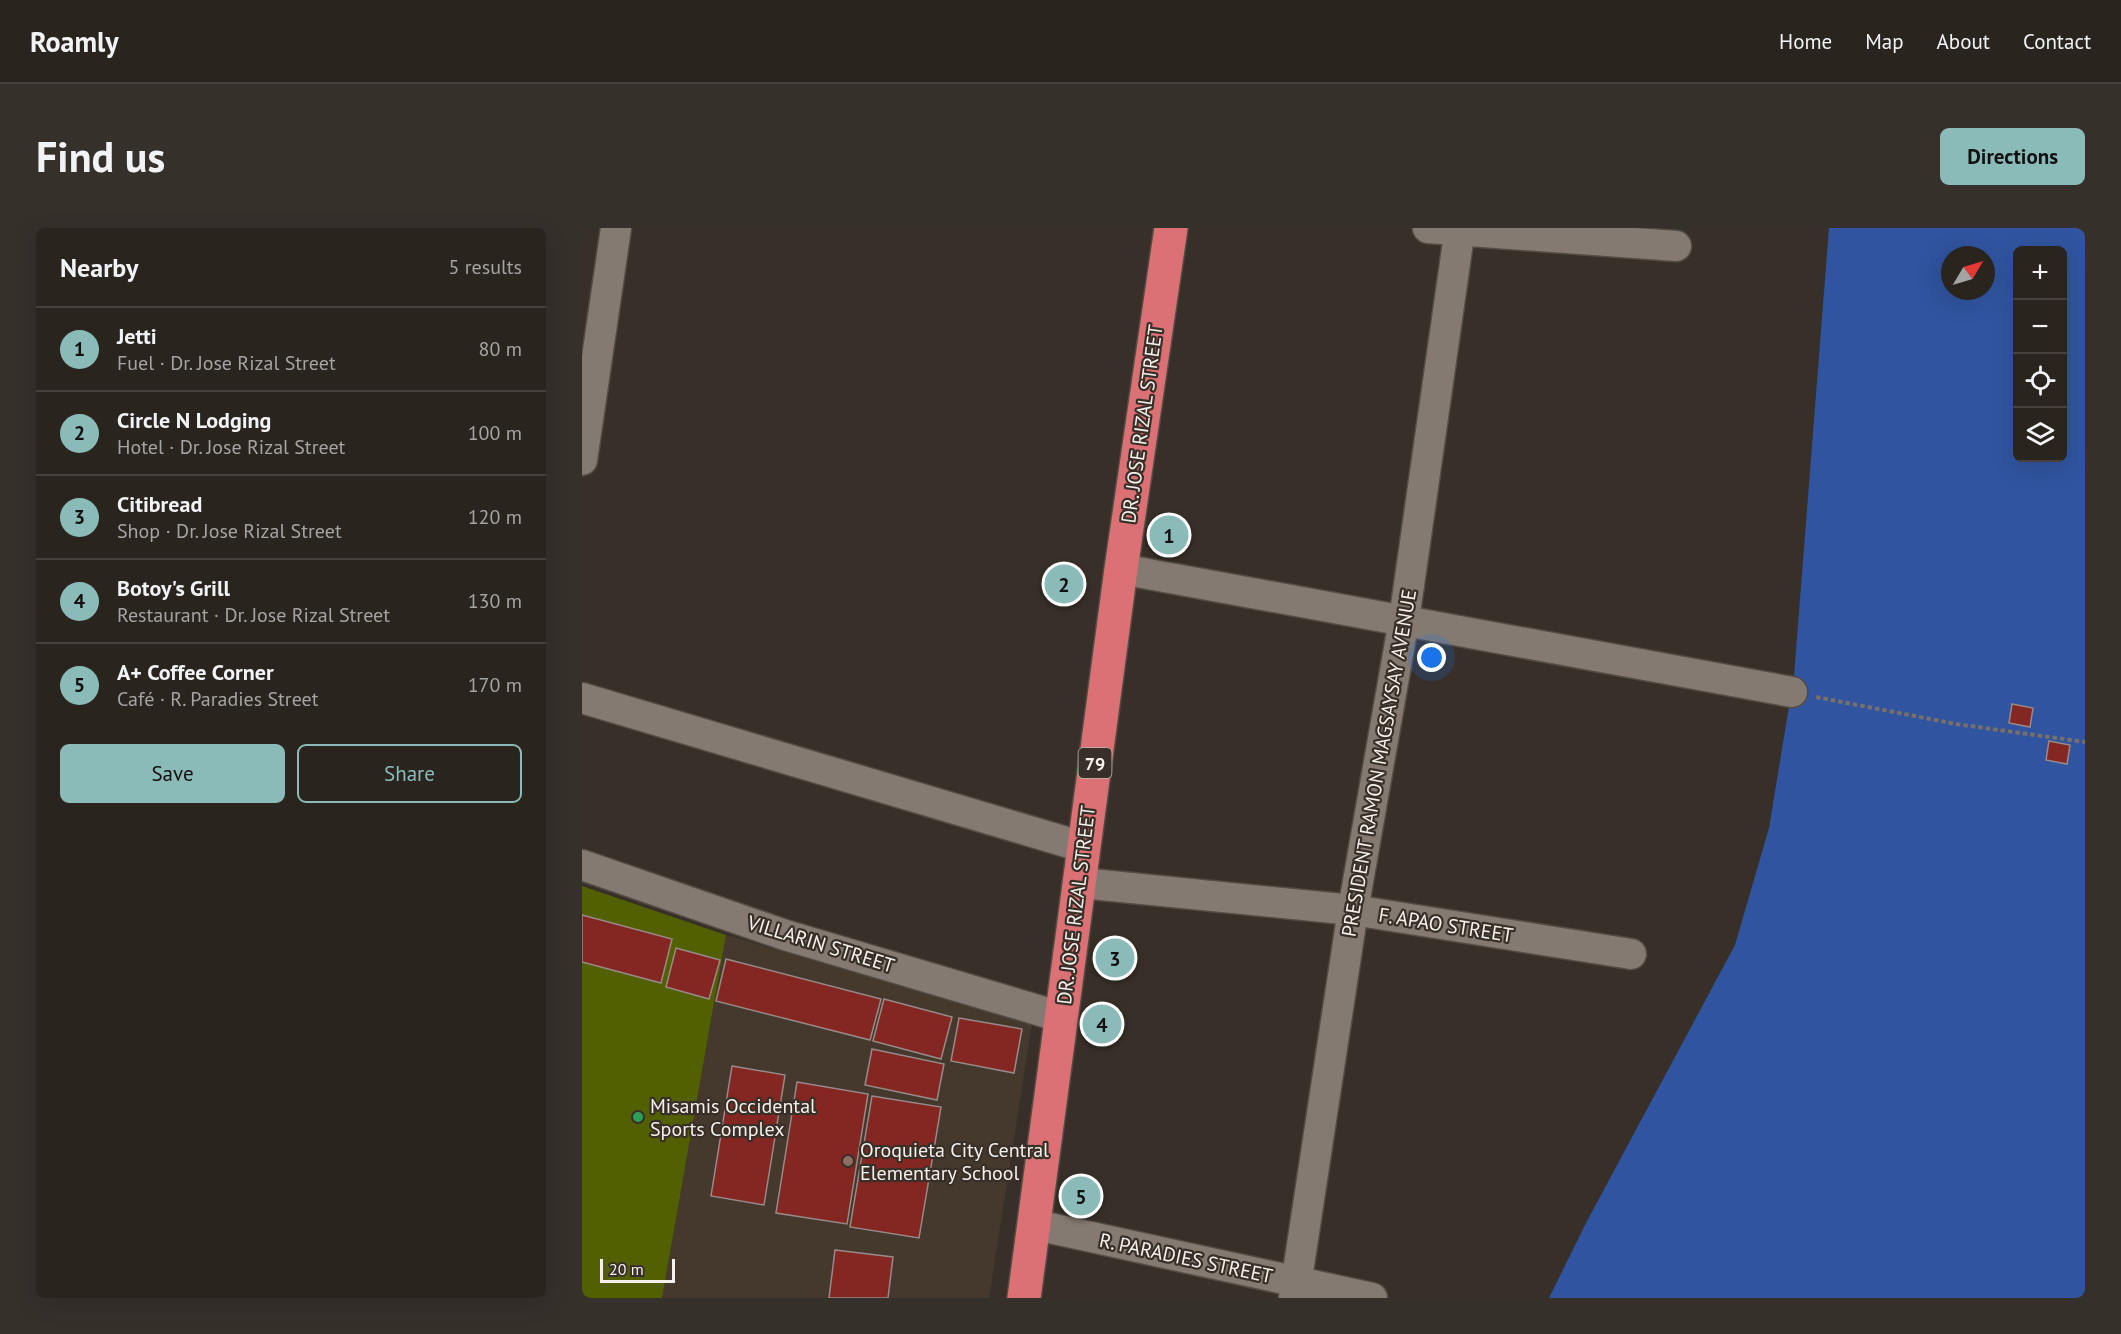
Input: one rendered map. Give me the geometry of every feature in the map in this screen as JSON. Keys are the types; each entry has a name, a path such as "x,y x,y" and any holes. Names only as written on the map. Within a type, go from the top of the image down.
{"highway":[{"name":"DR. JOSE RIZAL STREET","path":"1024,1298 1036,1225 1061,1017 1081,883 1083,847 1121,568 1171,228"}],"street":[{"path":"582,460 616,228"},
{"path":"1428,228 1676,246"},
{"name":"PRESIDENT RAMON MAGSAYSAY AVENUE","path":"1295,1290 1353,910 1404,620 1460,230"},
{"path":"1121,568 1792,692"},
{"path":"582,698 1083,847"},
{"name":"VILLARIN STREET","path":"582,865 784,934 1061,1017"},
{"name":"F. APAO STREET","path":"1081,883 1353,910 1631,954"},
{"name":"R. PARADIES STREET","path":"1036,1225 1295,1290 1372,1298"}],"path":[{"path":"1792,692 1956,724 2085,742"}],"shaded area":[{"name":"Oroquieta City Central Elementary School","path":"726,935 1032,1024 989,1298 662,1298"}],"green space":[{"name":"Misamis Occidental Sports Complex","path":"582,886 726,935 662,1298 582,1298"}],"water":[{"path":"1829,228 2085,228 2085,1298 1549,1298 1586,1223 1735,945 1769,828 1794,676"}],"building":[{"path":"2012,704 2033,708 2030,727 2009,723"},
{"path":"2049,741 2070,745 2067,764 2046,760"},
{"path":"582,915 672,939 661,983 582,962"},
{"path":"676,948 720,960 709,999 666,987"},
{"path":"726,959 881,999 870,1040 716,1001"},
{"path":"884,999 952,1017 941,1059 873,1041"},
{"path":"959,1018 1022,1029 1014,1073 951,1061"},
{"path":"872,1049 944,1064 937,1100 865,1085"},
{"path":"732,1066 785,1075 764,1205 711,1196"},
{"path":"797,1082 868,1094 847,1224 776,1213"},
{"path":"872,1096 941,1107 919,1238 850,1227"},
{"path":"835,1250 893,1257 888,1298 829,1298"}],"place":[{"name":"Jetti","path":"1169,535"},
{"name":"Circle N Lodging","path":"1064,584"},
{"name":"Citibread","path":"1115,958"},
{"name":"Botoy's Grill","path":"1102,1024"},
{"name":"Misamis Occidental Sports Complex","path":"638,1117"},
{"name":"Oroquieta City Central Elementary School","path":"848,1161"},
{"name":"A+ Coffee Corner","path":"1081,1196"}]}
